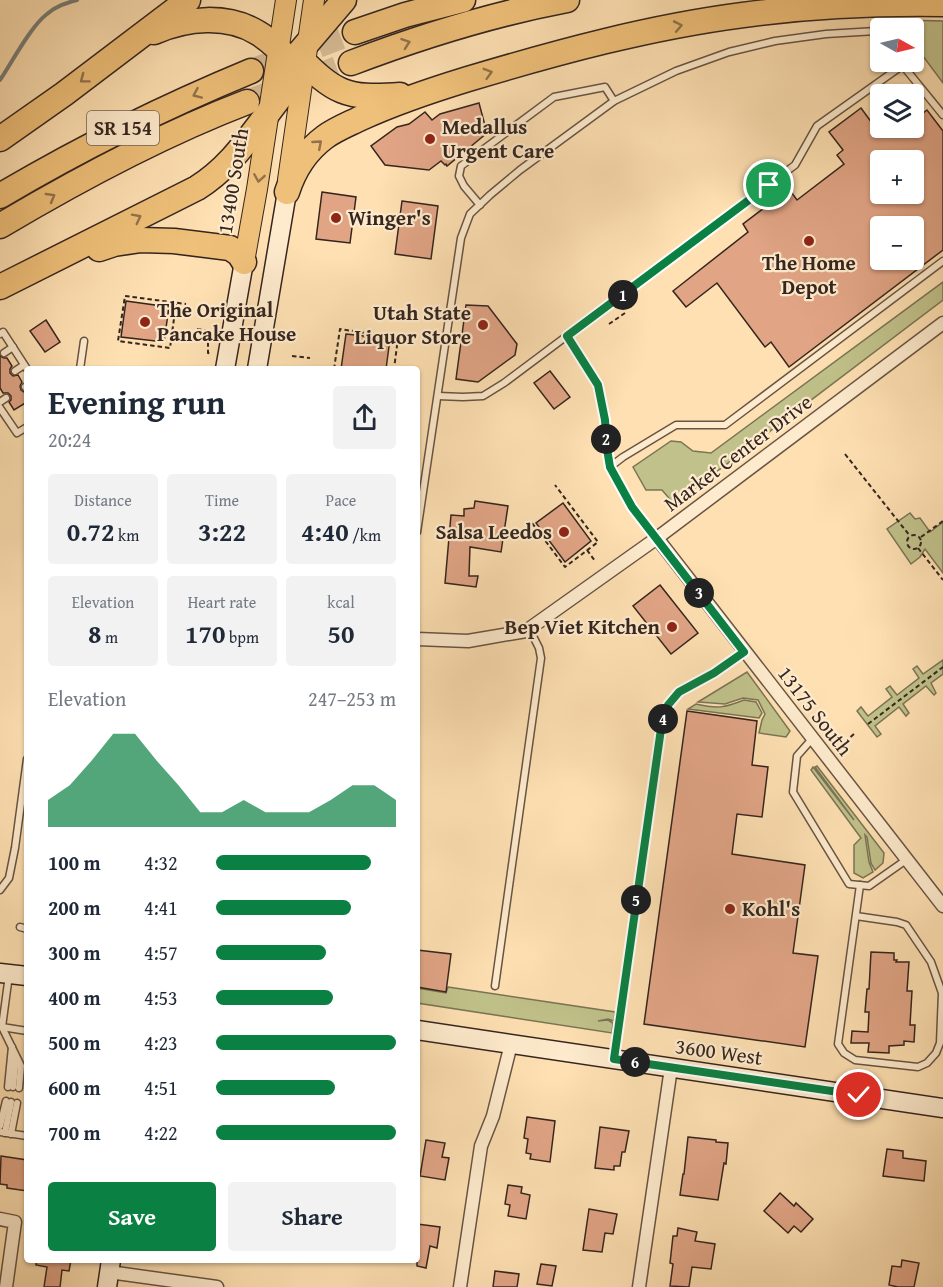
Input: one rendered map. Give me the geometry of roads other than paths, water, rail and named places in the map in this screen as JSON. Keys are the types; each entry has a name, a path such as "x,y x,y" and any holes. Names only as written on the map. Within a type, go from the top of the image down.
{"highway":[{"path":"0,139 64,94 188,0"},
{"path":"273,82 344,0"},
{"path":"355,32 405,15 463,0"},
{"path":"351,63 470,22 567,0"},
{"path":"287,192 301,161 316,144 336,130 374,112 432,90 493,72 598,43 705,21 763,12 877,4 943,4"},
{"path":"131,43 152,32 191,21 229,22 250,28 296,58 327,84 353,95 386,96 432,90"},
{"path":"0,287 209,181 232,159 269,112 296,58"},
{"name":"SR 154","path":"0,196 76,152 122,129 251,71"},
{"name":"SR 154","path":"0,226 123,158 216,114 247,102"},
{"path":"48,264 114,244 158,239 230,248 239,254 244,262"}],"main road":[{"path":"286,0 296,58"},
{"path":"258,366 287,192 296,58 314,0"},
{"name":"13400 South","path":"226,366 257,189 273,82"},
{"name":"3600 West","path":"420,1030 943,1108"}],"street":[{"name":"Market Center Drive","path":"420,639 468,641 526,631 657,538 943,323"},
{"name":"13175 South","path":"657,538 943,906"},
{"path":"460,1287 481,1146 493,1116 511,1044"},
{"path":"639,1287 671,1068"},
{"path":"0,1220 15,1222 6,1287"},
{"path":"109,1273 217,1287"}],"lane":[{"path":"420,513 460,238 470,214 520,170 614,101 676,71 738,50 775,41 826,34 870,31"},
{"path":"438,396 483,396 512,377 795,165 817,126 889,72"},
{"path":"908,72 943,116"},
{"path":"480,205 464,186 459,176 461,166 554,97 605,87 614,101"},
{"path":"610,467 676,425 726,425 943,261"},
{"path":"0,334 3,332 25,366"},
{"path":"567,336 598,385 605,420 610,467 632,507 657,538"},
{"path":"80,366 84,340"},
{"path":"4,353 13,347"},
{"path":"15,370 24,368"},
{"path":"0,408 17,433 24,429"},
{"path":"495,986 541,658 530,628"},
{"path":"614,1059 662,722 668,705 679,692 714,673 744,652"},
{"path":"812,739 797,756 793,792 849,884 869,886 907,859"},
{"path":"0,890 9,878 24,781"},
{"path":"856,916 906,925 931,962 942,993 943,1009 940,1043 936,1053 927,1063 918,1067 855,1060 844,1053 838,1044 860,885"},
{"path":"12,975 1,1027 12,1046 21,1066 13,1087 12,1046"},
{"path":"1,1027 24,1030"},
{"path":"0,1126 11,1102 6,1133 24,1136"}],"waterway":[{"path":"0,80 28,35 41,20 50,11 77,0"}],"tunnel":[{"path":"251,71 355,32"},
{"path":"247,102 351,63"}],"place":[{"name":"Medallus Urgent Care","path":"430,139"},
{"name":"Winger's","path":"336,218"},
{"name":"The Home Depot","path":"809,241"},
{"name":"The Original Pancake House","path":"145,322"},
{"name":"Utah State Liquor Store","path":"483,325"},
{"name":"Salsa Leedos","path":"564,532"},
{"name":"Bep Viet Kitchen","path":"672,627"},
{"name":"Kohl's","path":"730,909"}]}
